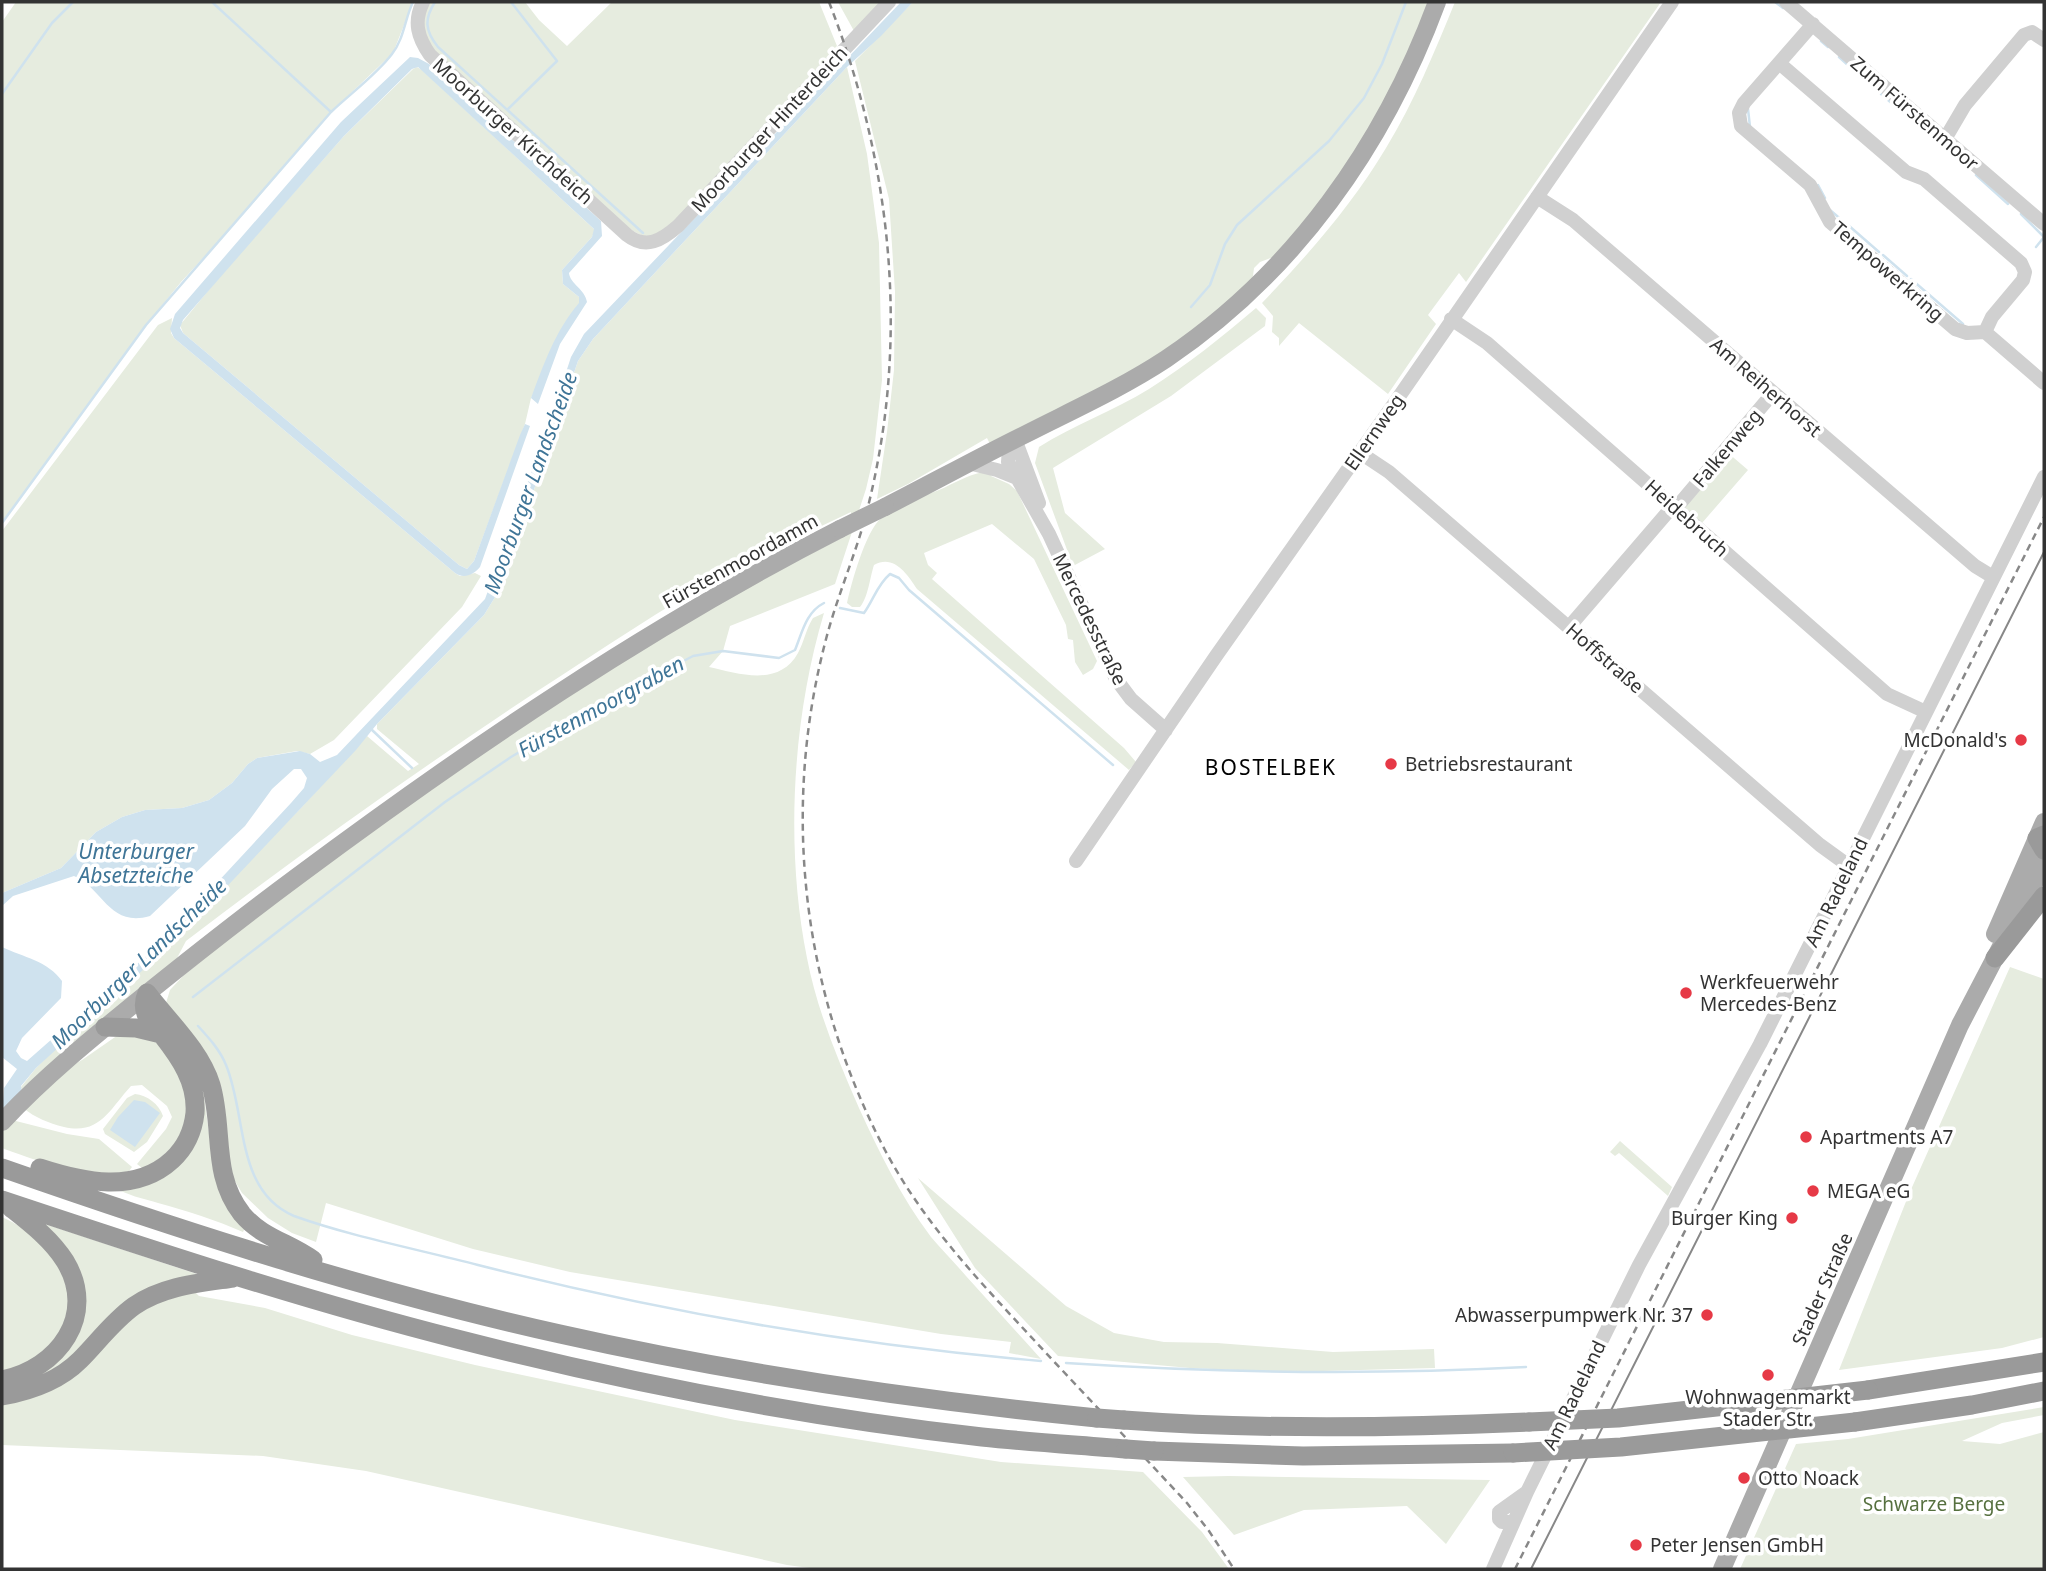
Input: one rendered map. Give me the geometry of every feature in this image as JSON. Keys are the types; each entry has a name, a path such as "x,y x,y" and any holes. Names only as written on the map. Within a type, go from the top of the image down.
{"highway":[{"path":"1995,958 2044,896"},
{"path":"2,1161 20,1161 63,1175 102,1182 144,1177 165,1166 186,1143 195,1109 193,1089 187,1072 146,1013 144,1003 147,993"},
{"path":"147,993 195,1053 205,1071 214,1100 223,1176 239,1209 264,1233 307,1256 330,1274"},
{"path":"105,1027 136,1028 161,1034"},
{"path":"2,1168 124,1211 330,1274 559,1334 720,1367 879,1394 1097,1418 1270,1426 1387,1426 1618,1418 1868,1390 2044,1362"},
{"path":"2,1200 237,1278 455,1339 714,1396 984,1437 1154,1451 1303,1456 1513,1453 1621,1447 1855,1422 1972,1405 2044,1391"},
{"path":"2,1200 38,1230 64,1259 76,1289 76,1308 68,1336 58,1350 30,1373 2,1380"},
{"path":"2,1396 27,1391 65,1373 133,1307 153,1296 191,1284 237,1278"},
{"path":"1985,1372 2044,1353"}],"main road":[{"name":"Fürstenmoordamm","path":"2,1122 47,1076 147,993 247,914 438,774 722,591 1125,383 1166,359 1223,316 1267,275 1327,207 1366,149 1401,87 1437,2"},
{"name":"Stader Straße","path":"1960,1025 1985,955 2043,837"},
{"name":"Stader Straße","path":"1722,1569 1960,1025 2044,864"}],"street":[{"name":"Moorburger Kirchdeich","path":"423,2 416,26 421,42 430,55 627,235 642,243"},
{"name":"Moorburger Hinterdeich","path":"642,243 658,240 678,226 889,2"},
{"name":"Ellernweg","path":"1076,861 1672,2"},
{"name":"Zum Fürstenmoor","path":"1786,2 2044,224"},
{"name":"Tempowerkring","path":"1813,24 1742,106 1739,116 1743,128 1810,185 1830,222 1955,329 1967,333 1985,332"},
{"path":"1945,139 1965,105 2024,35 2032,32 2044,40"},
{"path":"1779,63 1906,172 1924,179 2023,266 2023,280 1992,317 1985,332 2044,383"},
{"name":"Am Reiherhorst","path":"1538,197 1573,220 1975,566 1993,577"},
{"name":"Heidebruch","path":"1451,319 1487,343 1887,694 1926,712"},
{"name":"Falkenweg","path":"1569,628 1773,393"},
{"name":"Mercedesstraße","path":"1015,439 1007,458 1049,534 1116,679 1131,699 1166,730"},
{"name":"Mercedesstraße","path":"1015,439 1049,534"},
{"name":"Hoffstraße","path":"1359,453 1389,472 1820,845 1849,866"},
{"path":"968,463 1018,478"},
{"name":"Am Radeland","path":"1493,1569 1508,1540 1512,1522 1502,1522 1498,1516 1499,1512 1527,1492 1639,1265 1732,1097 2044,477"}],"green space":[{"path":"16,2 413,2 393,53 331,112 181,282 138,335 2,523 2,22"},
{"path":"427,2 525,2 539,20 567,46 612,2 819,2 837,46 679,222 658,235 646,236 624,225 427,44 421,18"},
{"path":"838,2 887,2 854,31"},
{"path":"913,2 1428,2 1405,63 1349,166 1281,254 1260,262 1254,268 1248,285 1239,294 1168,349 1112,382 990,444 987,438 877,499 894,370 895,292 889,199 855,61"},
{"path":"1455,2 1661,2 1466,282 1459,273 1428,315 1436,324 1388,394 1299,323 1279,346 1279,338 1272,332 1273,316 1262,303 1328,229 1373,169 1415,95"},
{"path":"417,67 595,230 592,237 562,270 563,284 579,297 579,304 531,398 525,424 474,561 467,569 183,333 180,325 344,136"},
{"path":"847,67 867,154 879,243 882,380 873,459 835,584 730,626 723,651 709,667 746,675 780,671 790,664 798,653 813,618 824,613 813,654 799,740 794,829 800,916 816,997 859,1108 900,1190 931,1237 1041,1359 1009,1353 1011,1342 941,1334 570,1272 473,1249 326,1203 316,1242 292,1233 268,1218 242,1193 233,1178 221,1119 166,1003 170,990 183,976 288,889 448,774 707,607 849,534 851,512 742,564 679,600 404,781 186,941 176,960 75,1041 22,1092 21,1087 36,1068 299,810 367,736 408,771 419,764 377,729 377,724 484,615 500,589 578,361 593,339"},
{"path":"1256,308 1266,318 1265,326 1171,396 1053,468 1065,513 1105,549 1073,566 1035,463 1039,447 1149,389 1204,350"},
{"path":"172,318 171,333 174,338 455,573 460,576 475,573 481,576 462,607 334,740 310,754 297,751 257,758 248,764 232,783 209,800 182,808 145,810 122,817 96,832 61,868 2,893 2,531 158,325"},
{"path":"1727,452 1748,470 1702,523 1685,508 1684,501"},
{"path":"983,472 992,473 991,476 1017,491 1097,661 1093,669 1083,675 1075,662 1073,640 1068,639 1066,625 1034,559 992,524 924,553 928,565 937,573 932,579 1124,748 1136,762 1129,770 917,589 894,564 881,562 874,565 863,603 860,607 852,607 847,603 865,546 881,518 908,502"},
{"path":"2010,967 2044,979 2044,1337 2002,1348 1839,1370 1909,1194"},
{"path":"118,1035 153,1038 179,1067 190,1112 177,1144 151,1165 142,1168 137,1164 166,1129 172,1117 167,1106 142,1085 131,1086 110,1112 87,1127 76,1129 47,1122 23,1108 60,1072"},
{"path":"201,1074 211,1148 245,1228 243,1232 121,1191 170,1172"},
{"path":"135,1094 152,1101 163,1116 147,1142 134,1152 105,1134 103,1129 127,1098"},
{"path":"12,1120 99,1139 132,1167 129,1171 115,1174 83,1172 48,1164 2,1148 2,1130"},
{"path":"1620,1141 1672,1187 1668,1196 1619,1153 1615,1156 1610,1152"},
{"path":"918,1178 1066,1306 1114,1333 1164,1342 1217,1343 1333,1352 1434,1349 1435,1368 1285,1372 1190,1368 1058,1356 975,1268"},
{"path":"2,1217 43,1245 57,1263 66,1282 69,1302 65,1322 53,1342 32,1361 2,1372"},
{"path":"39,1222 206,1277 185,1280 56,1370 16,1381 80,1314"},
{"path":"193,1290 199,1296 265,1308 352,1335 475,1365 735,1420 1001,1462 1143,1472 1202,1532 1229,1569 817,1569 787,1565 366,1471 263,1456 2,1445 2,1401 13,1400 128,1314"},
{"name":"Schwarze Berge","path":"2044,1407 2044,1415 2002,1423 1962,1441 2000,1444 2044,1432 2044,1569 1740,1569 1796,1444 1848,1439"},
{"path":"1183,1477 1490,1480 1446,1544 1407,1506 1304,1510 1234,1535"}],"water":[{"path":"901,2 913,2 847,67 593,339 578,361 500,589 484,615 377,724 356,750 181,935 36,1068 21,1086 22,1092 2,1114 4,1088 17,1069 2,1057 2,947 42,964 62,981 61,998 22,1038 16,1051 27,1061 162,942 291,803 304,788 307,778 301,769 294,769 272,789 245,826 150,916 125,917 74,876 13,896 2,906 2,893 61,868 96,832 122,817 145,810 182,808 209,800 232,783 248,764 257,758 300,751 310,754 320,762 337,755 485,599 543,440 546,423 551,418 571,357 584,334"},
{"path":"410,57 429,64 601,221 602,236 569,273 587,302 560,344 538,404 531,398 546,360 563,325 579,303 579,297 563,284 562,270 592,237 594,229 418,67 412,69 344,136 183,320 180,328 467,569 474,561 520,435 525,424 530,426 480,567 465,576 455,573 174,338 170,329 175,314 341,122"},
{"path":"134,1100 145,1102 160,1113 135,1147 110,1130"}],"waterway":[{"path":"2,94 52,23 73,2"},
{"path":"2,523 146,325 331,112 212,2"},
{"path":"331,112 371,77 392,54 413,2"},
{"path":"435,2 429,14 428,30 438,47 643,233"},
{"path":"508,109 557,61 511,2"},
{"path":"1191,307 1210,285 1225,244 1237,225 1329,141 1364,98 1382,64 1406,2"},
{"path":"1775,2 1783,8"},
{"path":"1821,41 1828,47"},
{"path":"1839,57 1850,67"},
{"path":"1860,75 1872,85"},
{"path":"1881,94 1965,166"},
{"path":"1748,109 1750,127"},
{"path":"1976,175 2008,204"},
{"path":"1818,185 1825,198"},
{"path":"1830,210 1844,222"},
{"path":"2021,214 2044,237"},
{"path":"1848,225 1879,252"},
{"path":"2036,247 2044,237"},
{"path":"1883,255 1907,276"},
{"path":"1911,279 1963,324"},
{"name":"Fürstenmoorgraben","path":"840,608 864,613 886,578 890,574 899,578 909,590 1113,765"},
{"name":"Fürstenmoorgraben","path":"193,997 445,802 511,757 584,714 693,656 723,651 779,658 795,650 809,617 824,603"},
{"path":"371,729 412,768"},
{"path":"198,1026 226,1065 233,1085 246,1150 261,1189 275,1204 294,1216 362,1237 548,1282 688,1312 899,1346 1041,1361"},
{"path":"1066,1363 1296,1372 1526,1367"}],"tram line":[{"path":"1531,1569 2044,552"}],"railway":[{"path":"829,2 847,52 874,156 889,262 891,316 884,423 875,476 862,529 828,632 811,711 804,776 803,841 808,905 819,969 836,1032 858,1093 886,1152 917,1203 993,1296 1187,1503 1234,1569"},
{"path":"1515,1569 2044,517"}],"place":[{"name":"McDonald's","path":"2021,740"},
{"name":"Betriebsrestaurant","path":"1391,764"},
{"name":"Werkfeuerwehr Mercedes-Benz","path":"1686,993"},
{"name":"Apartments A7","path":"1806,1137"},
{"name":"MEGA eG","path":"1813,1191"},
{"name":"Burger King","path":"1792,1218"},
{"name":"Abwasserpumpwerk Nr. 37","path":"1707,1315"},
{"name":"Wohnwagenmarkt Stader Str.","path":"1768,1375"},
{"name":"Otto Noack","path":"1744,1478"},
{"name":"Peter Jensen GmbH","path":"1636,1545"}],"district":[{"name":"BOSTELBEK","path":"1271,768"}],"water label":[{"name":"Moorburger Landscheide","path":"531,483"},
{"name":"Unterburger Absetzteiche","path":"136,864"},
{"name":"Moorburger Landscheide","path":"139,964"}]}
